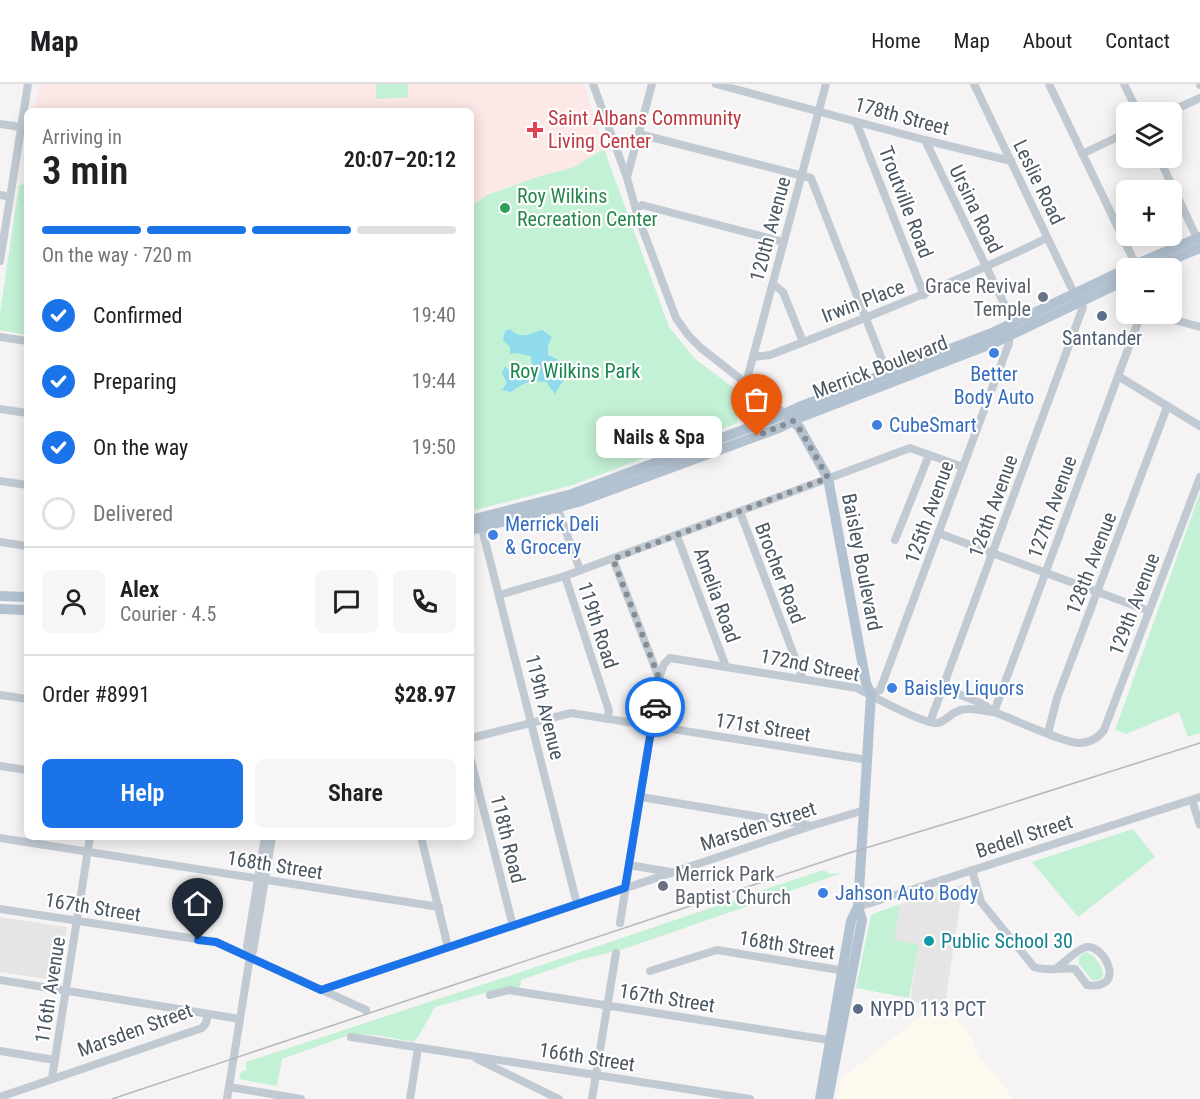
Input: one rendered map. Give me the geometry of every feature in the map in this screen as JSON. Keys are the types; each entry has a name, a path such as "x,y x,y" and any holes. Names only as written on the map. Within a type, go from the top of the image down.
{"main road":[{"name":"Merrick Boulevard","path":"1161,258 1199,242"},
{"path":"1170,258 1199,242"},
{"name":"Merrick Boulevard","path":"476,524 556,504 789,417 1009,330 1116,275"},
{"name":"Merrick Boulevard","path":"1077,297 1116,283"},
{"name":"Baisley Boulevard","path":"789,417 809,444 828,478 866,683 871,695 858,907 851,921 847,971 820,1099"},
{"path":"0,596 24,597"},
{"path":"0,609 24,610"},
{"name":"Baisley Boulevard","path":"828,1099 834,1041"}],"street":[{"path":"24,108 28,84"},
{"name":"Baisley Boulevard","path":"593,84 676,318 701,348 789,417"},
{"path":"627,178 652,84"},
{"name":"178th Street","path":"716,84 925,140 1011,160"},
{"name":"120th Avenue","path":"746,383 826,84"},
{"name":"Leslie Road","path":"974,84 1077,297"},
{"path":"1049,84 1133,258"},
{"path":"1124,84 1133,102"},
{"path":"1182,106 1200,98"},
{"path":"0,261 24,109"},
{"name":"Troutville Road","path":"856,122 924,295"},
{"path":"0,124 21,127"},
{"path":"639,134 802,175 813,180 889,378"},
{"path":"1083,154 1116,138"},
{"name":"Ursina Road","path":"925,140 1010,316 1009,330"},
{"path":"1164,168 1199,242"},
{"path":"0,195 10,197"},
{"path":"636,209 642,205 784,242"},
{"name":"Irwin Place","path":"754,357 770,355 924,295 1047,238"},
{"path":"773,284 783,292 803,342"},
{"name":"126th Avenue","path":"930,722 1082,313 1083,307 1077,297"},
{"path":"1182,322 1200,327"},
{"name":"127th Avenue","path":"994,712 1137,324"},
{"name":"125th Avenue","path":"871,695 880,690 1007,348 1009,330"},
{"path":"0,337 24,341"},
{"path":"1118,376 1200,426"},
{"name":"128th Avenue","path":"1048,733 1057,698 1167,407"},
{"path":"0,409 24,413"},
{"path":"499,595 613,559 910,448 963,467"},
{"path":"895,540 929,455"},
{"name":"129th Avenue","path":"1048,733 1079,743 1095,739 1104,730 1200,477"},
{"path":"0,481 24,485"},
{"path":"556,504 580,570"},
{"name":"Brocher Road","path":"740,512 803,679"},
{"name":"119th Avenue","path":"476,524 499,595 577,904"},
{"path":"938,533 1149,611"},
{"name":"Amelia Road","path":"677,536 726,667"},
{"path":"0,542 24,546"},
{"path":"613,559 659,678 620,923"},
{"name":"119th Road","path":"565,576 609,711 607,719"},
{"name":"172nd Street","path":"659,678 664,663 670,658 803,679 857,688 930,722"},
{"path":"944,688 983,704 994,712 1048,733"},
{"path":"0,695 24,699"},
{"path":"930,722 941,722 955,712 964,709 994,712"},
{"name":"171st Street","path":"474,737 571,713 868,760"},
{"path":"0,766 24,770"},
{"name":"118th Road","path":"474,772 513,926"},
{"path":"641,796 811,825"},
{"name":"Bedell Street","path":"858,907 1200,797"},
{"path":"1191,800 1200,825"},
{"name":"Marsden Street","path":"321,990 811,825 865,810"},
{"name":"168th Street","path":"0,838 439,907"},
{"name":"116th Avenue","path":"52,1077 90,840"},
{"path":"227,1099 250,957 253,951 265,840"},
{"path":"262,879 271,840"},
{"path":"422,840 448,947"},
{"path":"629,865 671,873"},
{"path":"972,870 981,902 1034,967 1042,970 1075,969 1087,985 1094,986 1102,985 1107,981 1110,972 1109,966 1094,948 1088,946 1082,948 1056,969"},
{"name":"167th Street","path":"0,909 216,942 366,1010"},
{"name":"168th Street","path":"650,971 717,950 847,971"},
{"path":"592,1099 616,953"},
{"path":"1076,954 1078,973"},
{"path":"0,980 240,1019"},
{"name":"167th Street","path":"490,995 509,990 834,1041"},
{"name":"Marsden Street","path":"0,1096 202,1028 208,1014"},
{"path":"351,1037 418,1048 410,1099"},
{"name":"166th Street","path":"418,1048 750,1099"},
{"path":"0,1052 55,1060"},
{"path":"471,1056 559,1099"},
{"path":"229,1088 301,1099"}],"shaded area":[{"name":"Saint Albans Community Living Center","path":"39,84 584,84 604,149 572,168 540,176 487,195 474,205 474,108 35,108"},
{"path":"963,884 945,1005 939,1002 934,1006 910,1002 919,945 893,941 900,904"},
{"path":"0,917 67,927 58,981 0,972"},
{"path":"939,1002 943,1003 975,1042 972,1046 1014,1099 837,1099 841,1079"}],"green space":[{"path":"376,84 408,84 408,97 376,99"},
{"name":"Roy Wilkins Park","path":"604,149 669,327 694,358 744,396 738,409 737,423 573,485 474,510 474,205 487,195 540,176 572,168"},
{"path":"24,184 24,334 0,330 0,313 19,185"},
{"path":"1200,493 1200,733 1188,737 1179,712 1126,734 1115,730"},
{"path":"1133,829 1155,857 1078,917 1032,862"},
{"path":"823,870 830,874 842,873 621,950 582,959 521,980 520,987 485,993 435,1007 414,1042 376,1035 352,1034 282,1059 277,1086 239,1079 241,1072 246,1070 246,1062"},
{"path":"900,904 894,940 919,945 909,998 856,988 871,915"},
{"path":"1085,952 1092,955 1100,965 1103,976 1100,980 1092,980 1079,964 1079,957"}],"water":[{"path":"510,329 521,335 542,330 552,337 548,345 548,355 557,359 566,376 555,394 546,382 540,381 527,382 511,392 502,390 507,383 502,373 505,366 515,376 529,375 532,368 531,356 510,354 510,347 503,340 505,331"}],"railway":[{"path":"112,1099 849,853 1200,743"}],"way so far":[{"path":"655,707 659,678 613,559 828,478 819,459 793,421 757,436"}],"place":[{"name":"Saint Albans Community Living Center","path":"535,130"},
{"name":"Roy Wilkins Recreation Center","path":"505,208"},
{"name":"Grace Revival Temple","path":"1043,297"},
{"name":"Santander","path":"1102,316"},
{"name":"Better Body Auto","path":"994,353"},
{"name":"CubeSmart","path":"877,425"},
{"name":"Nails & Spa","path":"757,436"},
{"name":"Merrick Deli & Grocery","path":"493,535"},
{"name":"Baisley Liquors","path":"892,688"},
{"name":"Merrick Park Baptist Church","path":"663,886"},
{"name":"Jahson Auto Body","path":"823,893"},
{"name":"Public School 30","path":"929,941"},
{"name":"NYPD 113 PCT","path":"858,1009"}],"route":[{"path":"198,940 216,942 321,990 625,888 655,707"}]}
